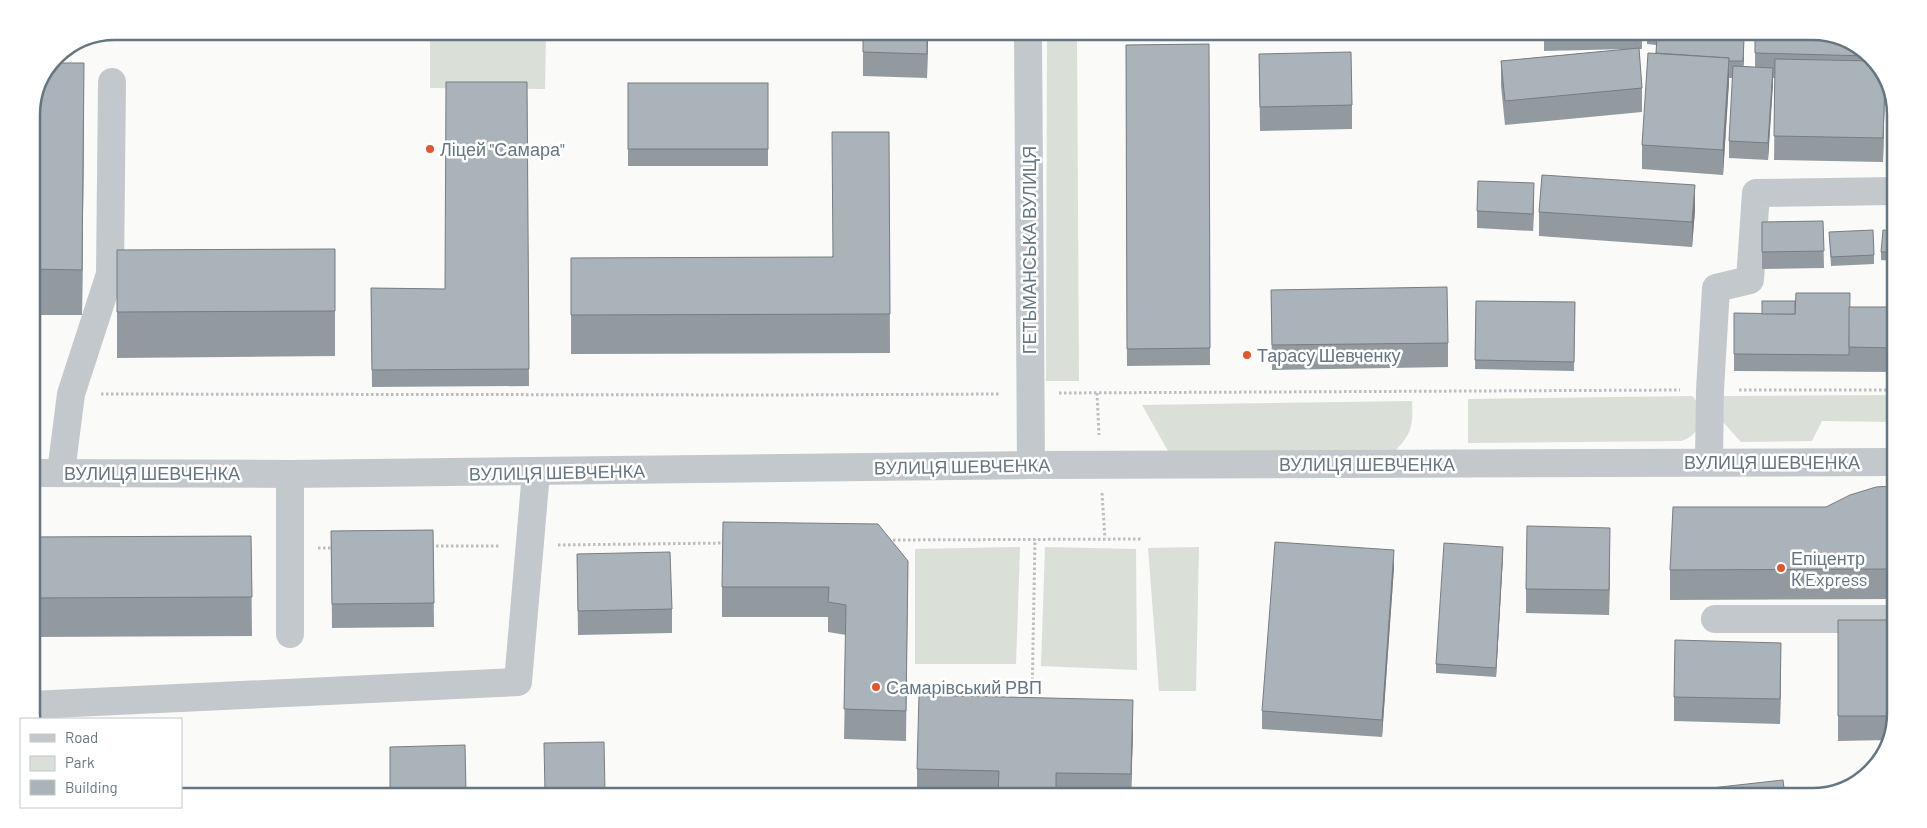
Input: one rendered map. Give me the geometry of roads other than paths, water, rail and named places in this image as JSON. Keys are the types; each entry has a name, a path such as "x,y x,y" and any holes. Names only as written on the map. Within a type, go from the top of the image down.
{"street":[{"name":"ГЕТЬМАНСЬКА ВУЛИЦЯ","path":"1028,40 1031,465"},
{"path":"61,472 72,394 110,274 112,82"},
{"path":"1709,462 1710,390 1716,288 1750,280 1756,193 1887,190"},
{"path":"110,274 139,274"},
{"name":"ВУЛИЦЯ ШЕВЧЕНКА","path":"40,473 290,474 1031,465 1887,462"},
{"path":"40,705 518,682 536,472"},
{"path":"290,474 290,634"},
{"path":"1715,619 1887,619"}],"place":[{"name":"Ліцей \"Самара\"","path":"430,149"},
{"name":"Тарасу Шевченку","path":"1247,355"},
{"name":"Епіцентр К Express","path":"1781,568"},
{"name":"Самарівський РВП","path":"876,687"}]}
